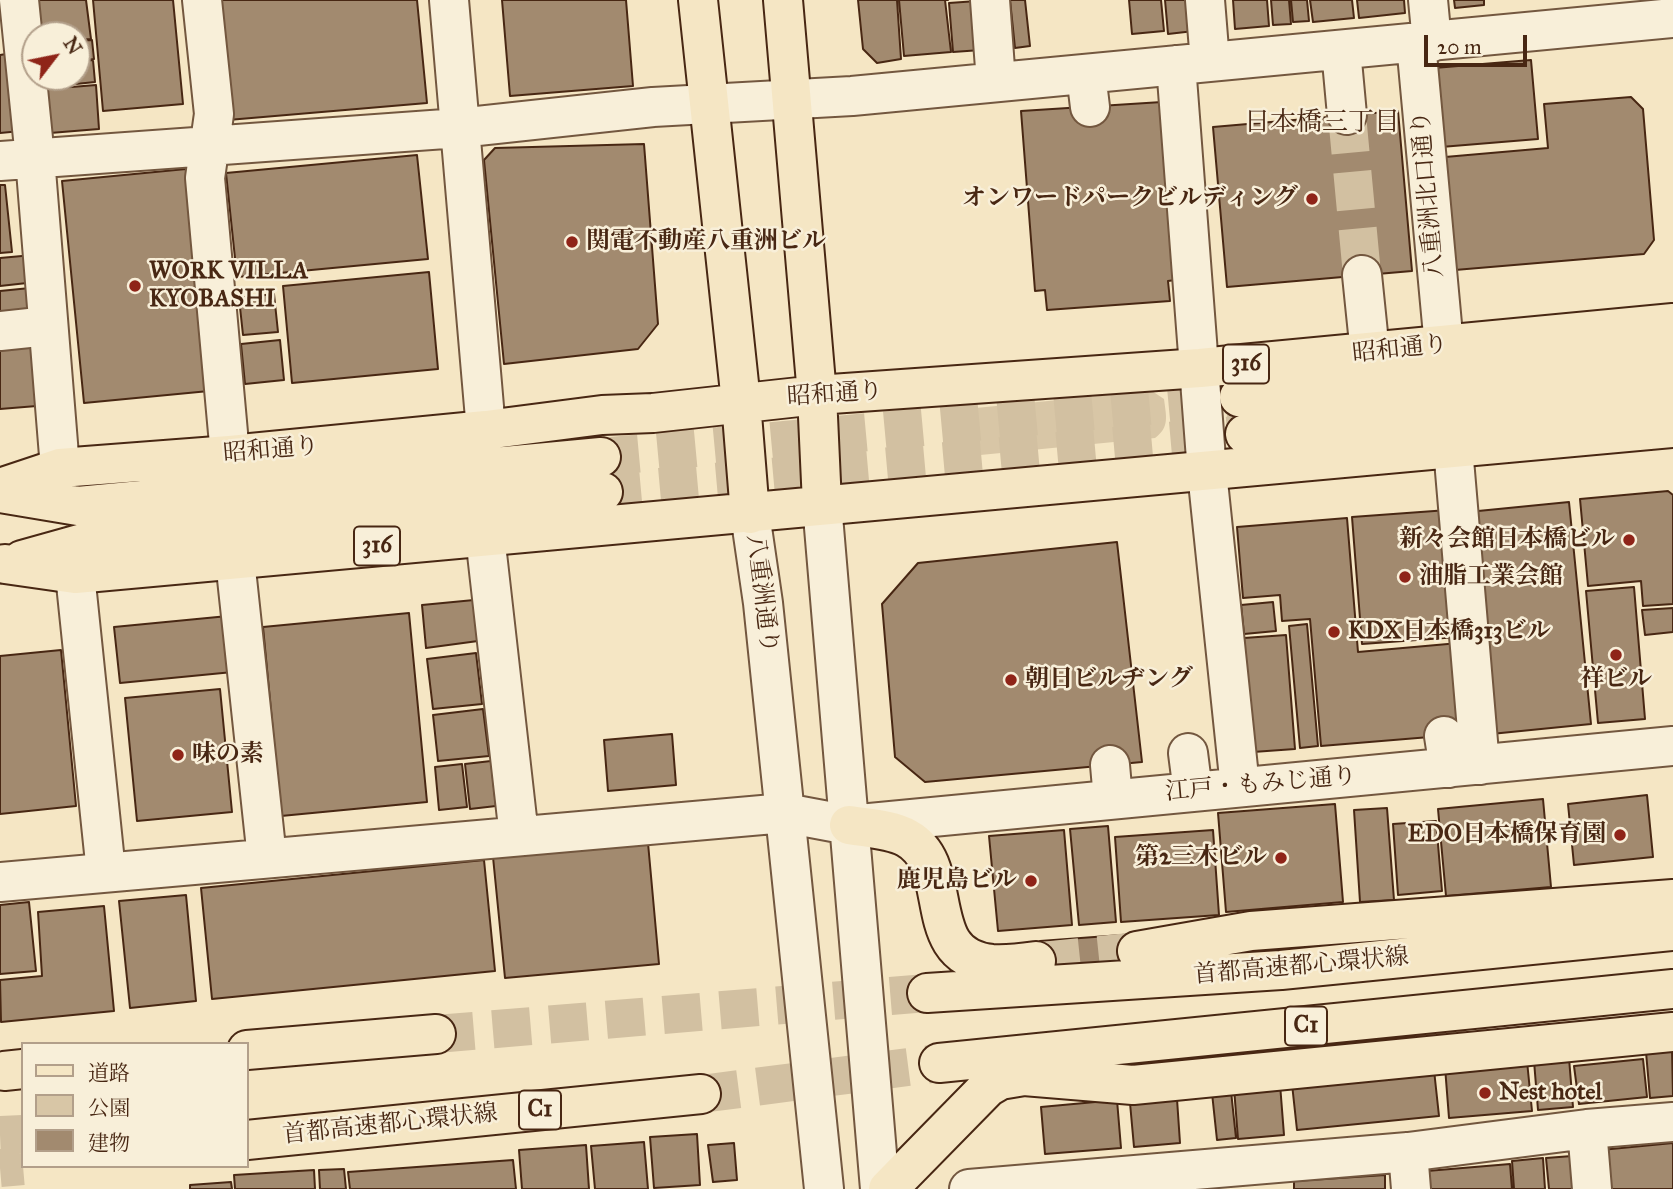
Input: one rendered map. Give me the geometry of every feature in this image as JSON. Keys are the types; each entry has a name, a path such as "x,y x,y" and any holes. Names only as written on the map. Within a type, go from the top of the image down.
{"main road":[{"name":"八重洲通り","path":"698,0 741,402 750,514"},
{"path":"783,0 817,395 822,504"},
{"name":"昭和通り","path":"0,491 60,468 230,455 817,395 1200,368 1673,323"},
{"name":"昭和通り","path":"1239,397 1673,357"},
{"path":"1245,435 1673,393"},
{"name":"昭和通り","path":"2,565 75,574 1673,428"},
{"name":"昭和通り","path":"0,491 78,506 602,475 90,541 2,565"},
{"path":"849,825 892,833 907,838 920,848 930,863 945,928 951,940 963,953 991,964 1042,961"},
{"path":"1138,951 1251,931 1673,898"},
{"name":"首都高速都心環状線","path":"927,993 1281,970 1673,931"},
{"name":"C1","path":"939,1063 1673,989"},
{"path":"888,1189 988,1087 1012,1078 1024,1076 1132,1084 1673,1032"},
{"path":"248,1050 436,1034"},
{"name":"首都高速都心環状線","path":"248,1140 701,1094"},
{"name":"C1","path":"248,1129 379,1125"}],"street":[{"path":"19,0 17,159 48,326 60,468"},
{"path":"202,0 214,114 205,178 230,455"},
{"path":"449,0 486,430"},
{"path":"990,0 996,82"},
{"path":"1205,0 1193,64 1200,368 1214,606 1240,787"},
{"name":"八重洲北口通り","path":"1428,0 1424,42 1444,346"},
{"path":"17,159 459,128 653,107 852,96 996,82 1088,90 1193,64 1673,18"},
{"path":"1341,50 1347,116"},
{"path":"1362,275 1370,353"},
{"path":"0,331 48,326"},
{"path":"1453,449 1458,756"},
{"path":"822,504 880,1189"},
{"name":"八重洲通り","path":"750,514 763,603 824,1189"},
{"path":"485,536 519,836"},
{"path":"235,560 267,858"},
{"path":"75,574 106,872"},
{"name":"江戸・もみじ通り","path":"0,881 785,813 849,825 1041,819 1112,782 1193,792 1526,745 1630,735 1673,746"},
{"path":"1188,753 1193,792"},
{"path":"969,1189 1410,1170 1587,1129 1673,1122"},
{"path":"1587,1129 1592,1189"}],"green space":[{"path":"1152,391 1164,399 1166,416 1163,430 1155,438 970,456 965,409"}],"building":[{"path":"38,0 86,0 89,21 40,21"},
{"path":"93,0 173,0 183,104 103,111"},
{"path":"218,0 417,0 427,103 228,120"},
{"path":"502,0 626,0 633,86 510,96"},
{"path":"858,0 897,0 901,59 877,63 863,49"},
{"path":"899,0 945,0 951,52 904,56"},
{"path":"1010,0 1025,0 1030,46 1015,48"},
{"path":"1129,0 1161,0 1164,31 1132,34"},
{"path":"1165,0 1191,0 1194,31 1168,34"},
{"path":"1233,0 1267,0 1269,26 1235,29"},
{"path":"1271,0 1289,0 1291,24 1273,25"},
{"path":"1291,0 1307,0 1309,21 1293,22"},
{"path":"1310,0 1352,0 1354,18 1313,22"},
{"path":"1357,0 1404,0 1405,13 1359,18"},
{"path":"1454,0 1484,0 1484,5 1455,8"},
{"path":"977,1 981,50 953,52 949,3"},
{"path":"91,40 94,59 91,59"},
{"path":"12,53 21,131 0,133 0,55"},
{"path":"91,60 95,82 91,82"},
{"path":"1531,60 1538,139 1441,147 1434,68"},
{"path":"91,85 96,85 99,129 50,133 47,91 91,91"},
{"path":"1631,97 1643,109 1654,240 1644,254 1455,270 1445,157 1548,148 1544,104"},
{"path":"1162,102 1175,280 1168,281 1170,301 1047,310 1045,290 1035,291 1021,111"},
{"name":"オンワードパークビルディング","path":"1398,111 1412,271 1227,287 1213,127"},
{"name":"関電不動産八重洲ビル","path":"644,144 658,324 638,349 504,364 484,160 495,148"},
{"path":"417,155 428,259 237,277 226,173"},
{"name":"WORK VILLA KYOBASHI","path":"186,169 209,391 84,403 62,181"},
{"path":"0,185 5,185 12,252 0,253"},
{"path":"33,255 36,282 0,286 0,258"},
{"path":"429,272 438,369 292,383 283,286"},
{"path":"30,288 32,312 0,316 0,291"},
{"path":"274,294 278,332 243,335 239,298"},
{"path":"42,336 49,405 0,409 0,340"},
{"path":"280,340 284,380 245,384 241,344"},
{"name":"新々会館日本橋ビル","path":"1668,491 1673,495 1673,604 1643,606 1641,581 1588,586 1580,499"},
{"path":"1569,502 1591,724 1491,734 1468,512"},
{"name":"油脂工業会館","path":"1448,510 1458,637 1362,644 1352,517"},
{"name":"KDX日本橋313ビル","path":"1347,518 1358,652 1459,643 1466,734 1321,746 1310,619 1282,621 1280,595 1243,598 1237,527"},
{"name":"朝日ビルヂング","path":"1117,542 1142,762 925,782 895,757 882,604 918,563"},
{"name":"祥ビル","path":"1634,587 1645,719 1598,723 1586,591"},
{"path":"474,600 478,641 426,648 422,605"},
{"path":"1273,602 1276,631 1244,634 1241,605"},
{"path":"1673,608 1673,632 1645,635 1642,610"},
{"path":"409,613 427,802 281,816 263,627"},
{"path":"228,616 233,672 120,683 114,627"},
{"path":"1307,624 1318,746 1300,748 1289,626"},
{"path":"1286,635 1295,749 1253,752 1244,638"},
{"path":"61,650 76,806 0,814 0,656"},
{"path":"476,653 482,704 433,709 427,659"},
{"name":"味の素","path":"220,689 232,812 137,821 125,698"},
{"path":"483,709 489,756 438,761 433,715"},
{"path":"672,734 676,785 608,791 604,740"},
{"path":"491,761 496,806 470,809 465,764"},
{"path":"462,764 467,807 439,810 435,767"},
{"path":"1647,795 1653,857 1574,865 1568,804"},
{"path":"1543,799 1551,887 1446,896 1438,809"},
{"name":"第2三木ビル","path":"1335,804 1343,902 1226,912 1218,813"},
{"path":"1387,808 1394,900 1360,902 1354,810"},
{"path":"1436,821 1442,891 1398,895 1393,824"},
{"path":"1108,826 1116,922 1079,925 1070,829"},
{"name":"鹿児島ビル","path":"1064,830 1072,925 998,931 989,836"},
{"path":"1213,830 1219,915 1121,922 1115,837"},
{"path":"648,843 659,964 505,978 493,857"},
{"path":"484,860 495,971 212,999 201,888"},
{"path":"186,895 196,1001 130,1008 119,901"},
{"path":"29,902 36,971 0,974 0,905"},
{"path":"104,906 114,1011 1,1022 0,980 42,976 38,912"},
{"path":"1135,934 1140,974 1044,986 1040,941"},
{"path":"1672,1050 1673,1096 1650,1098 1646,1052"},
{"path":"1569,1058 1573,1107 1538,1110 1534,1061"},
{"path":"1643,1059 1647,1097 1579,1104 1574,1066"},
{"path":"1527,1061 1532,1111 1449,1118 1445,1067"},
{"path":"1434,1070 1439,1116 1297,1130 1292,1084"},
{"path":"1280,1084 1284,1135 1238,1139 1234,1088"},
{"path":"1231,1091 1236,1138 1217,1140 1212,1093"},
{"path":"1177,1099 1180,1143 1134,1147 1130,1103"},
{"path":"1117,1100 1121,1148 1045,1154 1041,1107"},
{"path":"697,1134 700,1185 654,1188 650,1137"},
{"path":"644,1142 648,1189 595,1189 591,1146"},
{"path":"734,1143 737,1180 713,1182 708,1145"},
{"path":"1673,1143 1673,1189 1604,1189 1601,1150"},
{"path":"586,1145 589,1189 522,1189 519,1150"},
{"path":"1572,1156 1574,1189 1549,1189 1546,1158"},
{"path":"1543,1158 1545,1189 1514,1189 1512,1161"},
{"path":"513,1160 516,1189 350,1189 348,1172"},
{"path":"1510,1164 1512,1189 1429,1189 1427,1171"},
{"path":"344,1169 346,1189 320,1189 319,1170"},
{"path":"314,1170 315,1189 235,1189 234,1175"},
{"path":"1385,1175 1385,1189 1294,1189 1294,1181"},
{"path":"231,1182 232,1189 190,1189 190,1185"}],"tunnel":[{"path":"1347,115 1362,275"},
{"path":"601,457 1233,398"},
{"path":"603,492 1245,434"},
{"path":"1042,961 1137,951"},
{"path":"436,1034 927,993"},
{"path":"701,1094 939,1063"},
{"path":"0,1135 21,1134"},
{"path":"0,1168 21,1166"}],"place":[{"name":"オンワードパークビルディング","path":"1312,199"},
{"name":"関電不動産八重洲ビル","path":"572,242"},
{"name":"WORK VILLA KYOBASHI","path":"135,286"},
{"name":"新々会館日本橋ビル","path":"1629,540"},
{"name":"油脂工業会館","path":"1405,577"},
{"name":"KDX日本橋313ビル","path":"1334,632"},
{"name":"祥ビル","path":"1616,655"},
{"name":"朝日ビルヂング","path":"1011,680"},
{"name":"味の素","path":"178,755"},
{"name":"EDO日本橋保育園","path":"1620,835"},
{"name":"第2三木ビル","path":"1281,858"},
{"name":"鹿児島ビル","path":"1031,881"},
{"name":"Nest hotel","path":"1485,1093"}],"district":[{"name":"日本橋三丁目","path":"1322,124"}]}
